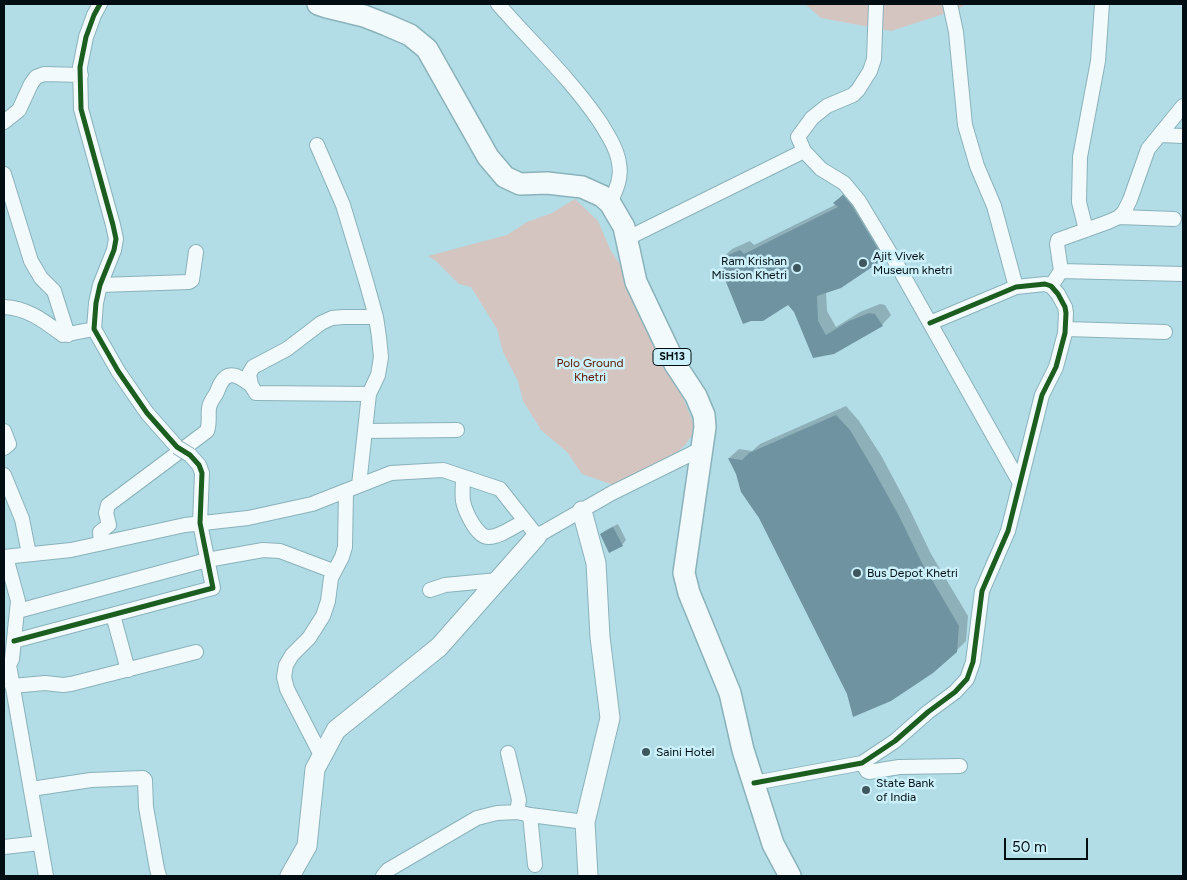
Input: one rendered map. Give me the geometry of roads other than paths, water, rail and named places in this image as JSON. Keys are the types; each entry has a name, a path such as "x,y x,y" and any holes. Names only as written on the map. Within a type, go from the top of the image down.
{"main road":[{"name":"SH13","path":"318,4 364,16 387,25 410,36 427,49 488,157 505,177 520,184 547,183 582,187 602,196 610,203 624,227 628,238 636,282 676,364 696,396 704,415 703,448 684,573 689,593 730,693 743,750 773,844 790,876"}],"street":[{"path":"14,641 212,589 200,523 202,473 199,464 190,455 177,447 147,413 118,371 94,329 100,285 114,250 116,239 81,109 80,75 86,37 100,4"},
{"path":"498,4 584,98 605,131 617,154 620,165 619,186 610,203"},
{"path":"876,4 874,59 870,71 853,95 827,106 812,118 798,137 804,151 821,169 844,183 859,201 1020,483"},
{"path":"950,4 956,32 965,126 977,166 994,206 1016,287"},
{"path":"1086,230 1079,202 1080,157 1098,61 1102,4"},
{"path":"4,122 18,110 36,77 44,74 80,75"},
{"path":"1051,286 1062,271 1057,242 1108,222 1124,212 1148,150 1183,106"},
{"path":"1161,134 1183,136"},
{"path":"317,145 343,205 376,317 381,357 378,375 369,394 365,431 352,488 345,547 342,557 333,571 328,601 323,616 309,638 292,655 286,665 284,677 287,689 322,757"},
{"path":"628,238 804,151"},
{"path":"4,174 30,261 41,278 54,291 68,335"},
{"path":"1118,217 1174,219"},
{"path":"100,285 189,282 192,280 196,252"},
{"path":"1062,271 1183,274"},
{"path":"754,784 862,763 896,740 928,712 955,692 967,679 973,662 982,590 1008,531 1042,395 1056,367 1066,329 1065,307 1051,286 1045,284 1016,287 930,323"},
{"path":"4,307 20,309 39,316 63,335 94,329"},
{"path":"369,394 258,394 254,392 249,374 253,367 287,349 321,323 332,318 342,316 376,317"},
{"path":"1066,329 1165,332"},
{"path":"101,543 100,532 109,525 106,513 108,505 207,431 209,426 209,407 222,381 228,375 233,375 238,376 251,385"},
{"path":"365,431 457,430"},
{"path":"4,431 9,444 4,448"},
{"path":"290,876 308,846 315,769 336,730 439,647 537,536 582,510 703,448"},
{"path":"46,876 9,665 12,659 18,600 5,557 71,550 185,525 248,518 312,504 391,473 443,470 500,489 537,536"},
{"path":"4,475 22,519 29,554"},
{"path":"463,477 464,504 475,527 482,536 487,538 493,537 525,521"},
{"path":"582,510 596,563 600,637 610,718 585,822 588,876"},
{"path":"18,611 208,560 263,550 274,549 333,571"},
{"path":"430,590 445,585 498,580"},
{"path":"113,615 128,670"},
{"path":"12,686 45,683 71,684 196,652"},
{"path":"508,754 524,813 535,865"},
{"path":"862,763 869,772 899,767 960,766"},
{"path":"31,789 91,780 143,778 145,780 146,807 159,876"},
{"path":"383,876 388,870 477,818 497,813 524,813 585,822"},
{"path":"4,848 40,843"}],"place":[{"name":"Ajit Vivek Museum khetri","path":"863,263"},
{"name":"Ram Krishan Mission Khetri","path":"797,268"},
{"name":"Bus Depot Khetri","path":"857,573"},
{"name":"Saini Hotel","path":"646,752"},
{"name":"State Bank of India","path":"866,790"}],"park label":[{"name":"Polo Ground Khetri","path":"590,370"}]}
